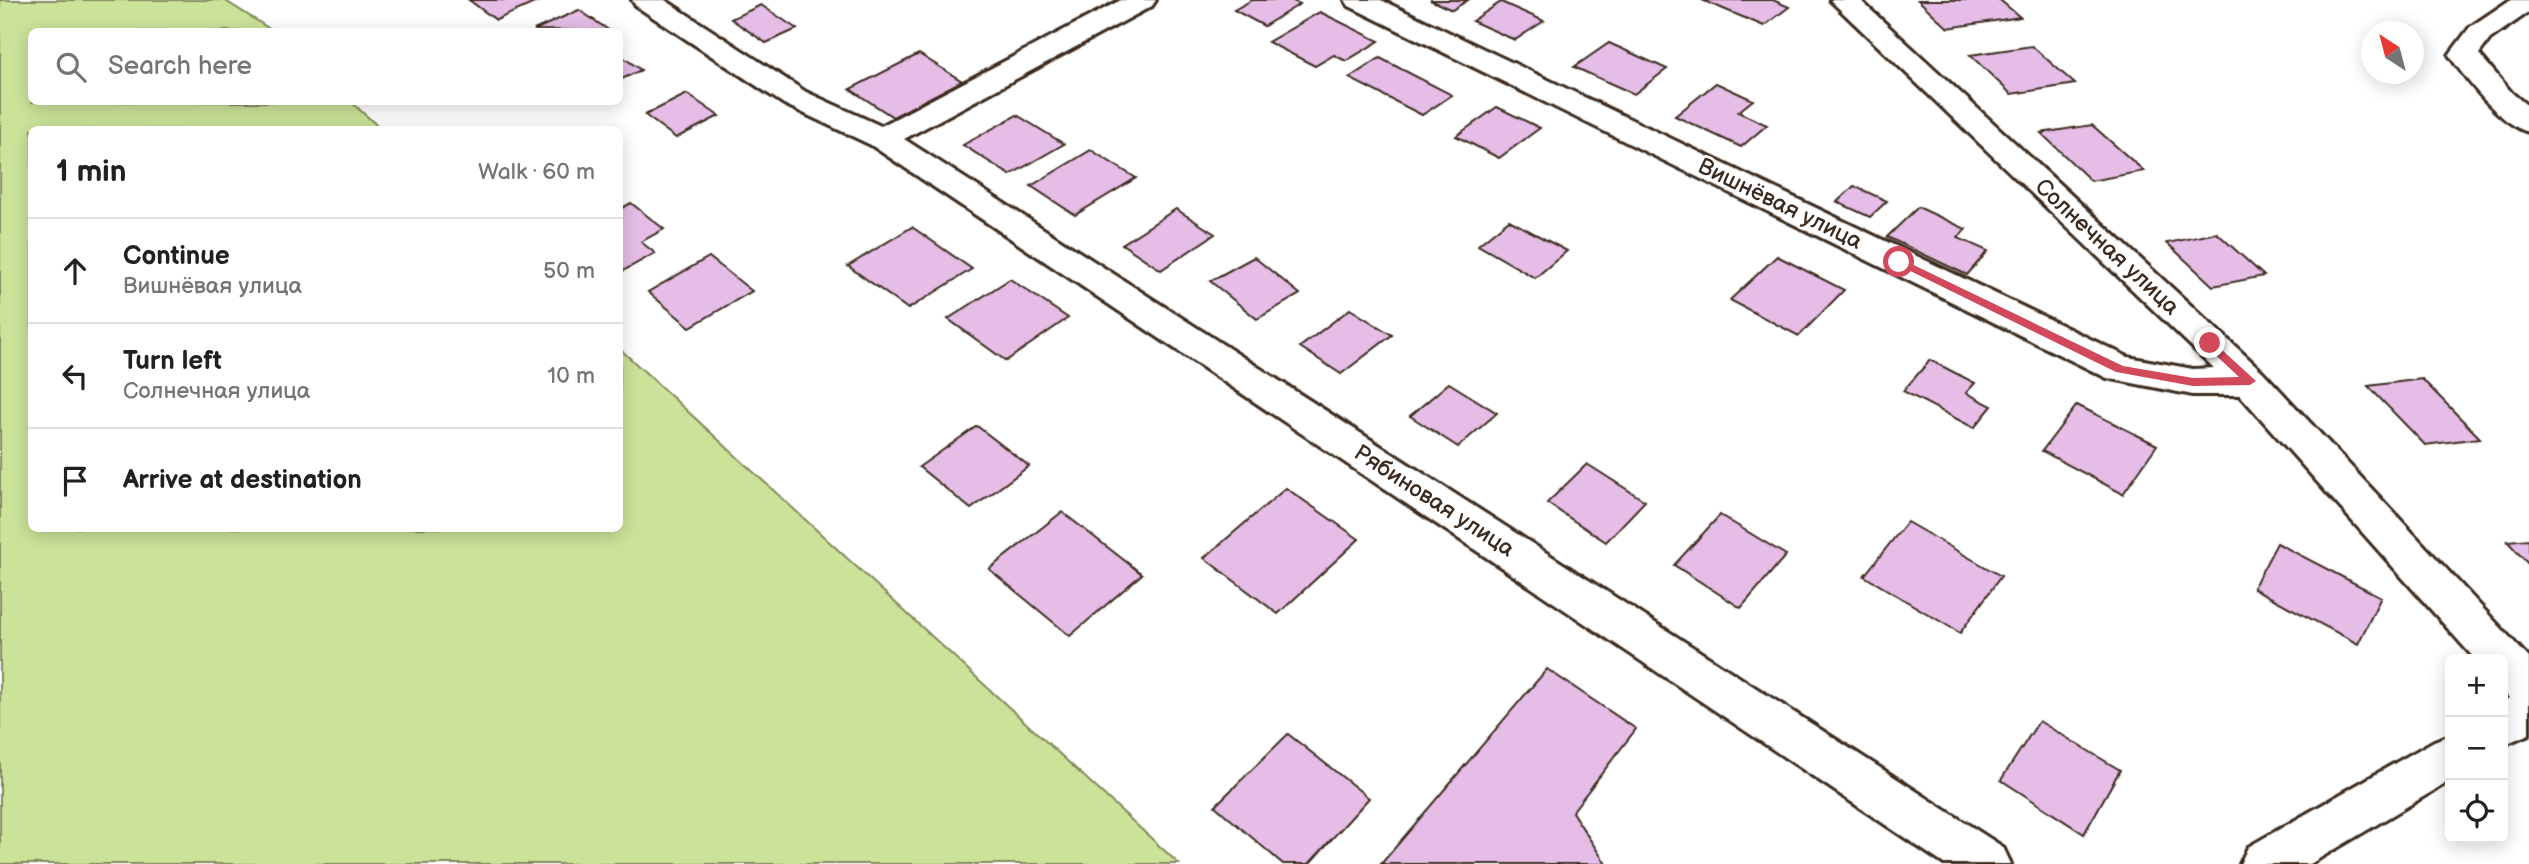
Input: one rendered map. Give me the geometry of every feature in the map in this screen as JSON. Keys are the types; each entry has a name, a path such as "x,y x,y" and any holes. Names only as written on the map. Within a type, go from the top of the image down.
{"street":[{"name":"Рябиновая улица","path":"646,0 795,98 883,138 1986,864"},
{"path":"883,138 1142,0"},
{"name":"Вишнёвая улица","path":"1359,0 2120,369 2193,382 2250,381"},
{"name":"Солнечная улица","path":"1844,0 2250,381 2497,654"},
{"path":"2528,0 2480,33 2464,55 2501,99 2529,123"},
{"name":"Солнечная улица","path":"2508,666 2529,689"},
{"path":"2508,722 2529,710"},
{"path":"2265,864 2445,759"}],"green space":[{"path":"0,0 224,0 268,28 28,28 28,105 354,105 378,126 28,126 28,532 623,532 623,352 1179,864 0,864"}],"building":[{"path":"469,0 541,0 496,20"},
{"path":"1252,0 1291,0 1300,4 1264,26 1234,10"},
{"path":"1430,0 1468,0 1452,10"},
{"path":"1702,0 1773,0 1789,7 1764,26"},
{"path":"1918,0 2000,0 2020,17 1948,28"},
{"path":"1501,2 1544,21 1515,40 1472,21"},
{"path":"761,5 797,29 766,43 731,19"},
{"path":"579,10 606,28 538,28"},
{"path":"1320,12 1379,41 1346,61 1334,55 1315,66 1268,42"},
{"path":"1609,43 1667,69 1634,94 1574,67"},
{"path":"2032,46 2075,84 2011,94 1970,55"},
{"path":"919,54 962,81 893,117 850,89"},
{"path":"623,57 641,70 623,79"},
{"path":"1380,58 1452,95 1422,115 1349,78"},
{"path":"1716,83 1753,100 1738,112 1767,125 1741,147 1675,116"},
{"path":"687,94 719,116 676,138 645,115"},
{"path":"1497,107 1540,128 1499,158 1456,136"},
{"path":"1017,115 1064,144 1010,175 963,145"},
{"path":"2092,125 2144,171 2091,181 2041,133"},
{"path":"1091,150 1136,178 1075,215 1031,186"},
{"path":"1854,186 1887,201 1870,217 1837,202"},
{"path":"631,203 664,229 641,242 655,253 623,271 623,207"},
{"path":"1918,207 1966,229 1958,238 1988,251 1967,275 1887,237"},
{"path":"1176,209 1215,234 1161,270 1122,244"},
{"path":"1509,220 1567,251 1535,278 1478,245"},
{"path":"912,227 972,269 908,309 848,266"},
{"path":"2217,233 2264,276 2213,286 2167,243"},
{"path":"1777,256 1844,290 1799,336 1730,300"},
{"path":"709,257 752,291 690,327 648,292"},
{"path":"1254,257 1300,294 1257,319 1210,281"},
{"path":"1010,279 1068,318 1006,361 948,319"},
{"path":"1350,309 1392,335 1341,374 1300,347"},
{"path":"1930,360 1975,383 1966,393 1992,406 1974,428 1903,391"},
{"path":"2422,379 2480,438 2425,445 2368,386"},
{"path":"1449,383 1497,413 1458,447 1410,416"},
{"path":"2077,405 2157,445 2123,494 2042,451"},
{"path":"977,426 1029,466 971,509 919,467"},
{"path":"1587,464 1645,501 1606,542 1547,503"},
{"path":"1286,488 1359,539 1278,614 1204,558"},
{"path":"1062,512 1142,574 1070,636 989,569"},
{"path":"1720,515 1786,555 1741,608 1674,565"},
{"path":"1907,522 2001,576 1960,633 1864,576"},
{"path":"2529,539 2529,565 2507,541"},
{"path":"2277,543 2381,597 2358,644 2253,588"},
{"path":"1547,669 1636,729 1572,812 1606,864 1381,864"},
{"path":"2039,721 2120,770 2084,834 2001,780"},
{"path":"1288,734 1369,798 1309,864 1283,864 1215,806"}],"route":[{"path":"1899,262 2120,369 2193,382 2250,381 2210,343"}]}
